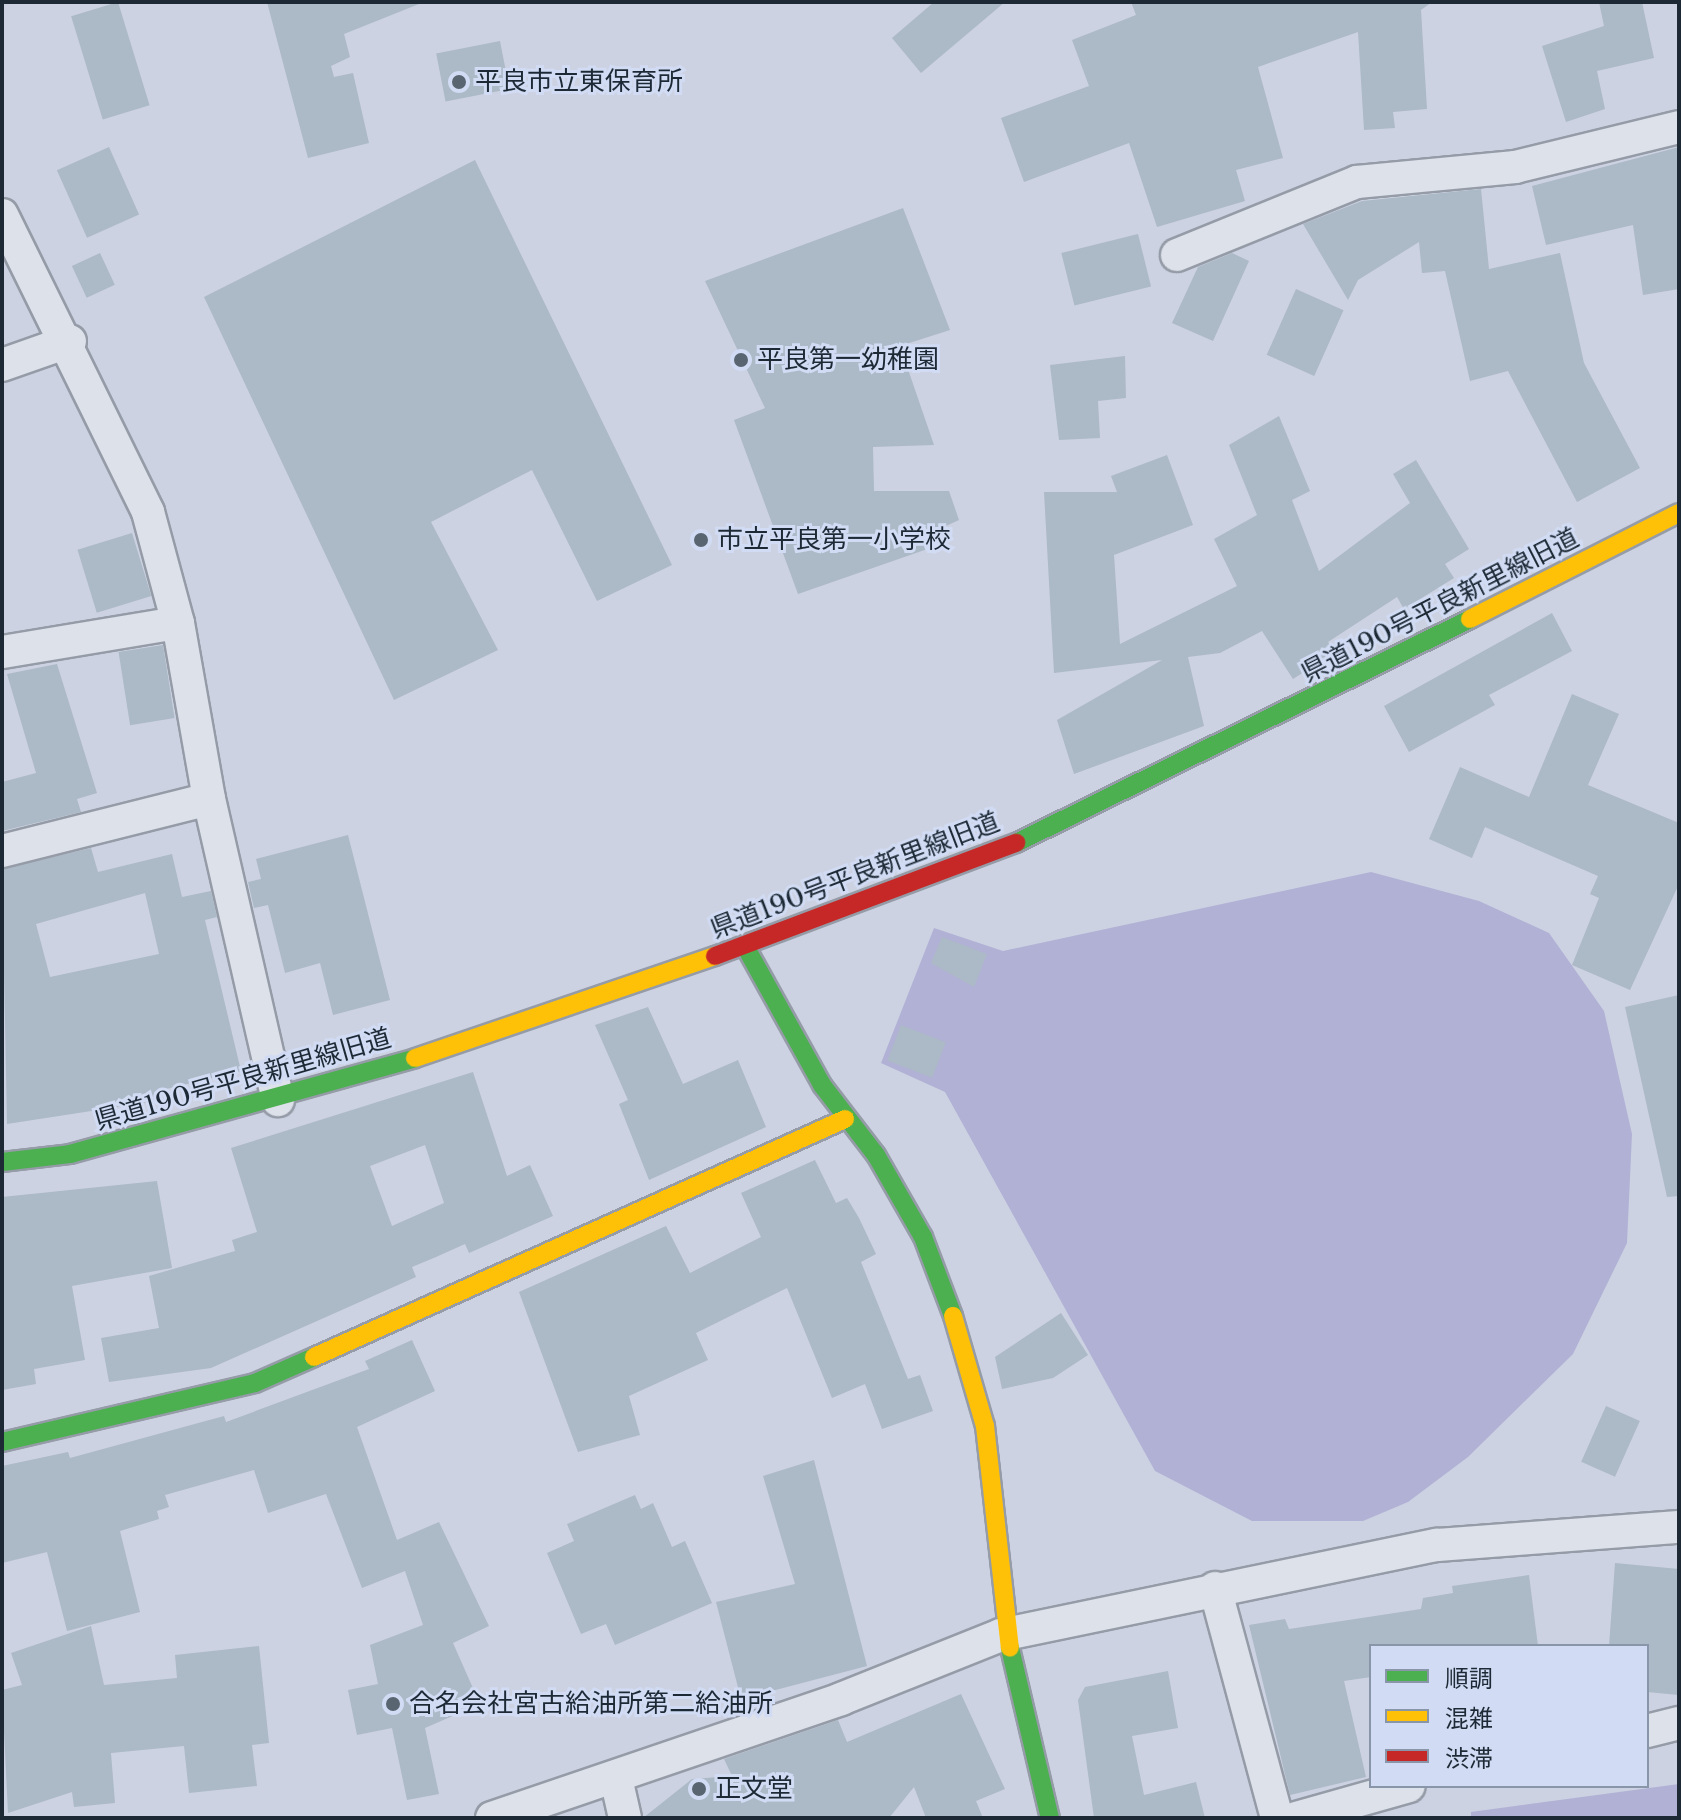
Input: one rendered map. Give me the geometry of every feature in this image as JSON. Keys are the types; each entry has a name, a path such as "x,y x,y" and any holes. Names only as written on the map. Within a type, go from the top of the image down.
{"street":[{"path":"1177,255 1357,182 1515,167 1679,127"},
{"path":"2,215 70,341 148,512 178,623 209,799 278,1100"},
{"path":"2,365 70,341"},
{"name":"県道190号平良新里線旧道","path":"2,1162 70,1154 278,1100 745,946 1063,826 1679,513"},
{"path":"2,652 178,623"},
{"path":"2,851 209,799"},
{"path":"745,946 845,1119 876,1155 923,1237 970,1359 985,1426 1007,1633 1050,1818"},
{"path":"2,1442 255,1383 845,1119"},
{"path":"492,1818 616,1778 1007,1633 1437,1545 1679,1527"},
{"path":"1215,1588 1277,1818"},
{"path":"1649,1730 1679,1723"},
{"path":"616,1778 625,1818"},
{"path":"1296,1818 1402,1788"}],"shaded area":[{"path":"1371,872 1479,901 1549,933 1604,1011 1632,1134 1627,1243 1573,1354 1468,1457 1408,1502 1363,1521 1252,1521 1155,1471 945,1092 881,1063 934,928 1003,951"},
{"path":"1679,1784 1679,1818 1471,1818 1471,1812"}],"building":[{"path":"118,2 150,105 103,120 71,16"},
{"path":"267,2 424,2 344,34 350,57 331,66 334,77 353,73 369,143 308,158"},
{"path":"934,2 1005,2 921,73 892,38"},
{"path":"1131,2 1432,2 1421,10 1427,109 1393,112 1395,128 1364,130 1358,32 1258,67 1283,158 1236,170 1245,201 1157,227 1129,143 1024,182 1001,118 1089,86 1072,40 1136,15"},
{"path":"1599,2 1642,2 1654,58 1597,71 1605,109 1566,122 1542,46 1604,26"},
{"path":"500,41 509,89 446,102 436,53"},
{"path":"109,147 139,215 87,238 57,170"},
{"path":"1679,147 1679,289 1643,295 1633,225 1546,245 1532,186"},
{"path":"475,160 672,565 597,601 532,470 431,522 498,650 394,700 204,297"},
{"path":"1481,189 1489,269 1560,253 1584,363 1640,468 1577,502 1508,371 1470,381 1445,271 1422,273 1419,242 1358,280 1348,300 1303,224 1362,201"},
{"path":"903,208 950,330 900,346 934,445 873,447 874,491 949,491 959,520 933,532 936,546 798,594 734,420 765,408 705,281"},
{"path":"1138,234 1151,286 1074,306 1061,253"},
{"path":"100,253 115,285 87,298 72,266"},
{"path":"1232,253 1249,261 1213,341 1172,323 1198,267"},
{"path":"1296,289 1344,310 1314,376 1267,355"},
{"path":"1125,356 1126,398 1098,401 1100,438 1059,440 1050,365"},
{"path":"1279,416 1310,491 1292,500 1319,571 1410,503 1393,474 1416,460 1469,549 1445,564 1454,578 1404,609 1397,597 1328,642 1335,652 1293,679 1262,631 1220,653 1188,657 1204,726 1074,774 1057,720 1162,660 1054,673 1044,492 1117,492 1111,476 1167,455 1193,525 1114,555 1120,644 1237,586 1214,539 1257,515 1229,445"},
{"path":"132,533 151,596 97,613 77,550"},
{"path":"1552,613 1572,651 1489,695 1495,705 1409,752 1384,706"},
{"path":"163,645 175,718 130,725 119,652"},
{"path":"57,664 97,793 77,799 81,812 2,831 2,782 36,773 7,674"},
{"path":"1572,694 1619,714 1588,785 1679,823 1679,884 1630,990 1572,965 1599,898 1590,894 1598,876 1485,827 1472,858 1429,839 1460,767 1529,797"},
{"path":"348,835 390,1000 333,1015 320,963 285,973 268,905 254,908 248,882 261,879 256,859"},
{"path":"91,848 98,872 172,854 182,897 211,891 217,917 205,920 241,1071 154,1092 156,1101 7,1124 2,869","holes":["145,893 159,954 50,977 36,924"]},
{"path":"942,937 987,954 974,987 931,963"},
{"path":"1679,995 1679,1196 1667,1197 1625,1007"},
{"path":"648,1007 683,1084 738,1060 766,1127 649,1180 619,1104 628,1100 595,1025"},
{"path":"901,1025 946,1042 932,1078 887,1060"},
{"path":"473,1072 507,1176 530,1165 553,1216 469,1253 465,1244 412,1267 416,1277 211,1368 109,1382 101,1338 159,1328 149,1276 235,1251 232,1240 257,1232 231,1148","holes":["425,1145 444,1203 392,1226 370,1166"]},
{"path":"815,1160 836,1203 847,1198 876,1254 861,1262 908,1379 920,1375 933,1411 882,1429 865,1384 832,1398 787,1288 696,1333 708,1360 629,1396 640,1435 578,1452 519,1292 666,1226 690,1273 761,1237 741,1193"},
{"path":"157,1181 172,1268 72,1286 85,1360 34,1369 36,1384 2,1390 2,1197"},
{"path":"1061,1313 1088,1355 1053,1378 1002,1389 995,1357"},
{"path":"412,1340 435,1391 357,1427 397,1540 439,1522 489,1626 453,1643 480,1704 425,1728 439,1794 407,1800 392,1728 357,1735 348,1690 378,1684 370,1645 423,1625 405,1571 362,1588 326,1494 268,1513 254,1470 165,1495 169,1507 157,1511 159,1519 120,1531 140,1612 67,1631 47,1552 2,1563 2,1466 68,1452 70,1458 224,1416 226,1422 369,1369 365,1361"},
{"path":"1606,1406 1640,1421 1615,1477 1581,1462"},
{"path":"814,1460 867,1666 741,1699 716,1602 795,1584 763,1476"},
{"path":"635,1495 641,1509 653,1503 672,1547 685,1541 712,1603 615,1645 606,1624 581,1634 547,1553 574,1541 567,1524"},
{"path":"1615,1563 1679,1569 1679,1695 1649,1692 1649,1644 1609,1644"},
{"path":"1529,1575 1538,1644 1369,1644 1369,1677 1344,1681 1366,1777 1290,1795 1249,1625 1285,1619 1289,1629 1421,1609 1423,1598 1453,1593 1452,1586"},
{"path":"91,1626 104,1685 177,1678 175,1655 259,1646 269,1743 252,1745 257,1786 189,1793 184,1746 111,1753 115,1803 74,1807 72,1792 8,1813 2,1690 22,1685 11,1653"},
{"path":"1168,1671 1178,1728 1132,1736 1144,1795 1196,1782 1205,1818 1094,1818 1078,1700 1085,1687"},
{"path":"961,1694 1005,1789 976,1801 983,1818 926,1818 914,1787 889,1818 643,1818 692,1779 732,1776 724,1759 838,1720 847,1742"}],"traffic: fast":[{"path":"1016,843 1470,619"},
{"path":"745,946 822,1085 876,1155 923,1237 953,1316"},
{"path":"2,1162 70,1154 415,1058"},
{"path":"2,1442 255,1383 314,1357"},
{"path":"1010,1648 1050,1818"}],"traffic: slow":[{"path":"1470,619 1679,513"},
{"path":"415,1058 715,956"},
{"path":"314,1357 845,1119"},
{"path":"953,1316 985,1426 1010,1648"}],"traffic: jam":[{"path":"715,956 1016,843"}],"place":[{"name":"平良市立東保育所","path":"459,82"},
{"name":"平良第一幼稚園","path":"741,360"},
{"name":"市立平良第一小学校","path":"701,540"},
{"name":"合名会社宮古給油所第二給油所","path":"393,1704"},
{"name":"正文堂","path":"699,1789"}]}
